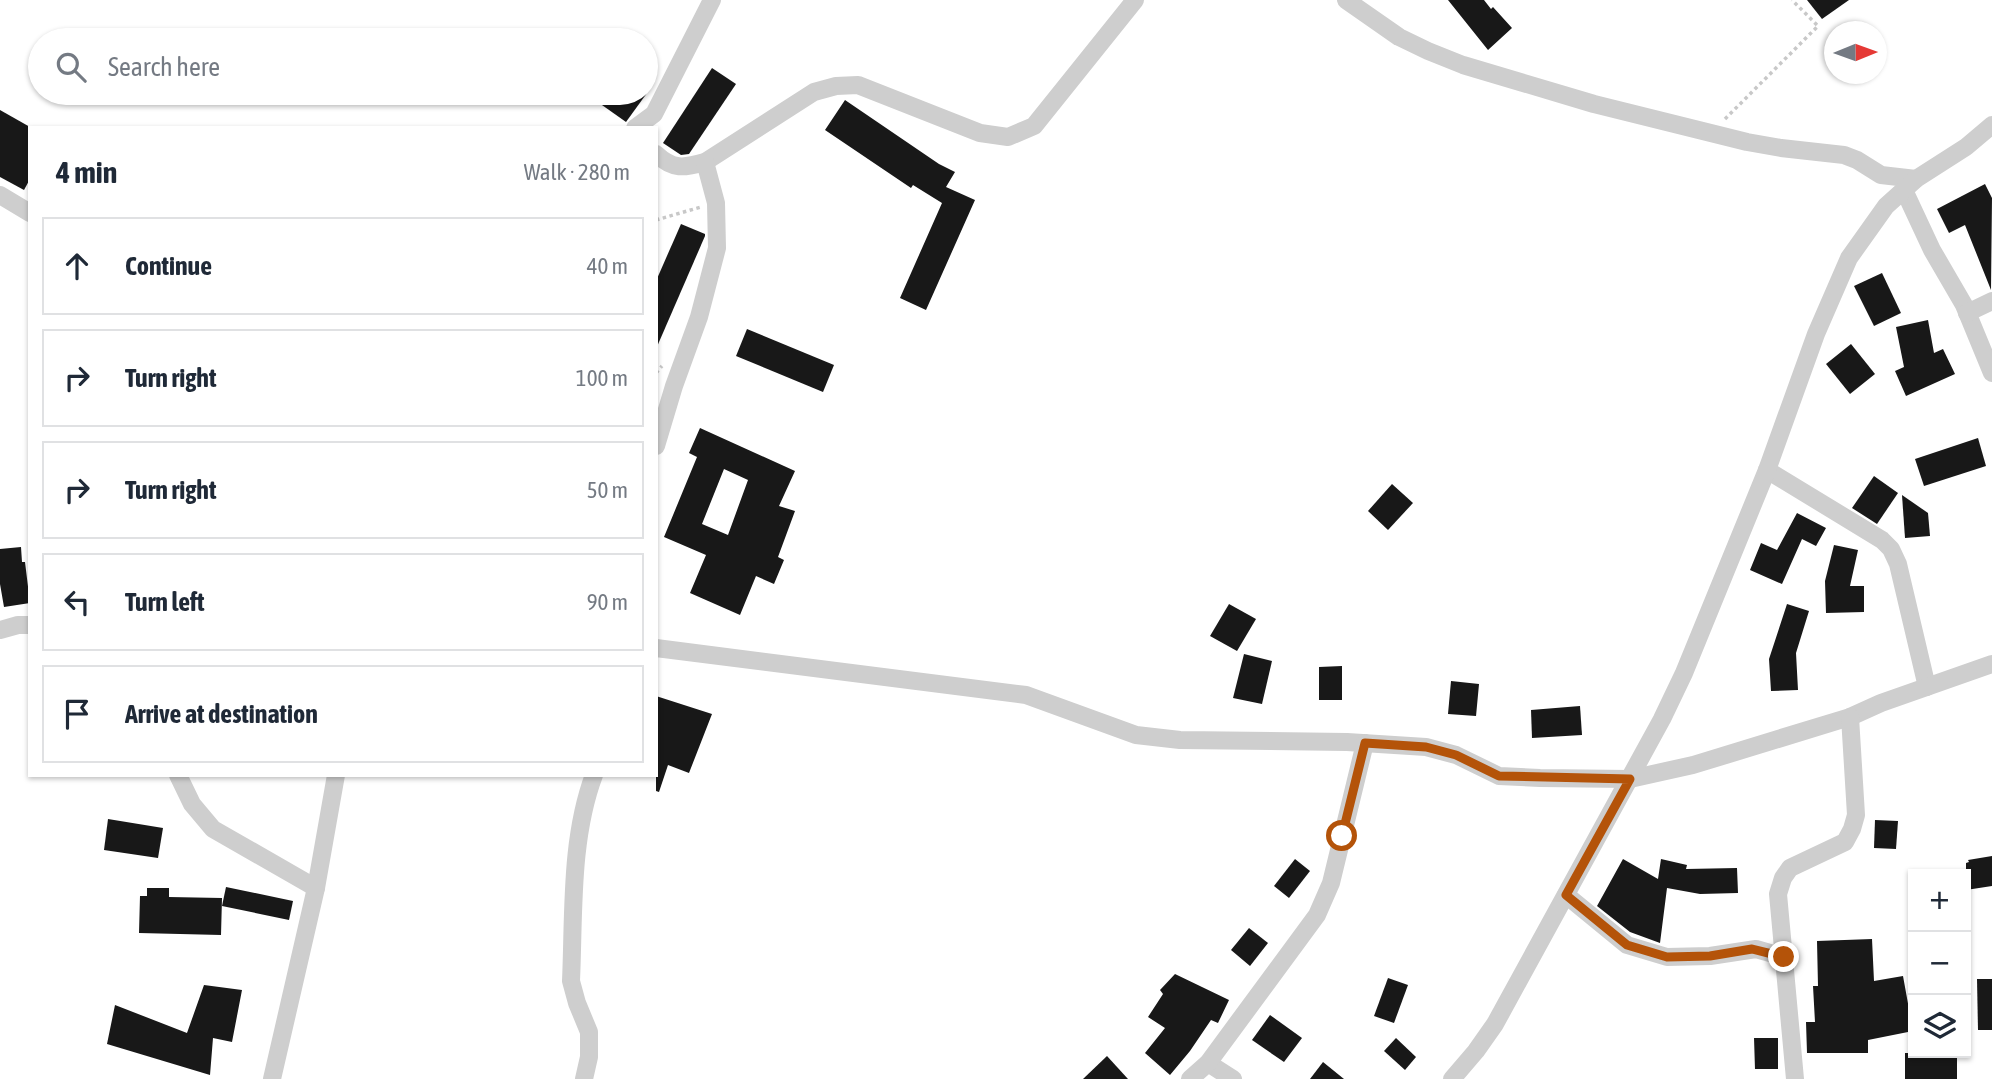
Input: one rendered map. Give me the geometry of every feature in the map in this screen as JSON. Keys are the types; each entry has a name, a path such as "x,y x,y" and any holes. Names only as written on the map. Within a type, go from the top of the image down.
{"street":[{"path":"638,126 654,114 712,0"},
{"path":"658,156 668,165 688,167 705,162 814,92 836,86 858,85 980,132 1009,137 1034,126 1135,0"},
{"path":"1346,0 1399,37 1463,65 1594,104 1712,133 1781,148 1844,155 1881,175 1910,185"},
{"path":"1452,1079 1495,1024 1662,719 1684,673 1767,470 1816,334 1849,258 1886,206 1910,185 1966,147 1992,125"},
{"path":"658,439 699,317 717,248 716,203 705,162"},
{"path":"1881,175 1886,206"},
{"path":"1910,185 1932,250 1967,313 1992,373"},
{"path":"0,195 28,211"},
{"path":"1967,313 1992,301"},
{"path":"1767,470 1891,548 1898,564 1927,687"},
{"path":"0,630 28,625"},
{"path":"658,648 1026,695 1136,735 1181,740 1365,743 1426,747 1456,755 1499,776 1630,779 1693,765 1850,717 1992,664"},
{"path":"1795,1079 1778,894 1783,878 1790,868 1845,842 1852,829 1856,815 1850,717"},
{"path":"1190,1079 1209,1063 1317,915 1331,883 1365,743"},
{"path":"179,777 192,804 213,829 316,888"},
{"path":"272,1079 316,888 336,777"},
{"path":"584,1079 589,1057 589,1032 571,981 578,840 593,777"},
{"path":"1566,895 1627,945 1667,957 1710,956 1752,949 1784,957"},
{"path":"1209,1063 1233,1079"}],"path":[{"path":"1712,133 1818,26 1791,0"},
{"path":"658,219 716,203"}],"building":[{"path":"1448,0 1484,0 1512,28 1488,50"},
{"path":"1807,0 1849,0 1822,19"},
{"path":"712,68 736,84 689,154 681,155 663,143"},
{"path":"845,100 955,172 946,187 975,200 926,310 900,298 942,203 913,185 911,188 825,130"},
{"path":"602,105 638,105 626,122"},
{"path":"0,110 28,126 28,183 24,190 0,177"},
{"path":"1985,184 1992,198 1991,290 1965,225 1949,233 1937,209"},
{"path":"681,224 705,234 658,344 658,276"},
{"path":"1882,273 1901,313 1874,326 1854,286"},
{"path":"1928,320 1934,353 1943,349 1955,374 1906,396 1895,371 1904,367 1896,327"},
{"path":"747,329 834,365 823,392 736,356"},
{"path":"1851,344 1875,374 1850,394 1826,364"},
{"path":"700,428 795,471 779,506 795,511 778,557 784,560 774,584 756,576 740,615 690,593 706,555 664,537 697,457 689,453","holes":["724,469 748,480 728,535 702,524"]},
{"path":"1978,438 1986,466 1924,486 1915,459"},
{"path":"1874,476 1898,493 1877,524 1852,508"},
{"path":"1392,484 1413,503 1388,530 1368,511"},
{"path":"1902,495 1928,513 1930,536 1905,538"},
{"path":"1797,513 1826,528 1816,546 1802,539 1782,584 1750,570 1761,543 1777,550"},
{"path":"1834,545 1858,550 1850,586 1864,586 1864,612 1826,613 1825,581"},
{"path":"21,547 22,562 25,562 28,603 4,607 0,584 0,549"},
{"path":"1229,604 1256,619 1237,651 1210,636"},
{"path":"1787,604 1809,611 1796,653 1798,690 1771,691 1769,659"},
{"path":"1244,654 1272,661 1262,704 1233,698"},
{"path":"1342,666 1342,700 1319,700 1319,667"},
{"path":"1451,681 1479,684 1476,716 1448,714"},
{"path":"658,697 712,714 689,773 668,765 659,792 656,791"},
{"path":"1580,706 1582,735 1532,738 1531,710"},
{"path":"108,819 163,828 158,858 104,850"},
{"path":"1875,820 1898,821 1896,849 1874,848"},
{"path":"1992,856 1992,886 1971,889 1971,869 1966,869 1968,860"},
{"path":"1295,859 1310,871 1289,898 1274,886"},
{"path":"1623,859 1658,879 1661,859 1687,865 1686,869 1737,868 1738,893 1700,894 1667,888 1660,943 1630,932 1597,906"},
{"path":"226,887 293,901 289,920 222,906"},
{"path":"147,888 169,888 169,897 222,898 221,935 139,933 140,896 147,896"},
{"path":"1249,928 1268,943 1250,966 1231,950"},
{"path":"1872,939 1874,981 1903,976 1908,1004 1908,1032 1868,1040 1868,1053 1807,1053 1806,1022 1815,1022 1813,986 1818,986 1817,941"},
{"path":"1175,974 1229,1000 1218,1023 1211,1020 1170,1075 1145,1053 1165,1028 1148,1017 1163,994 1160,990"},
{"path":"1388,978 1408,985 1394,1023 1374,1016"},
{"path":"1977,979 1992,979 1992,1030 1978,1030"},
{"path":"204,985 242,990 232,1042 213,1038 210,1075 107,1044 115,1005 187,1033"},
{"path":"1270,1015 1302,1038 1284,1062 1252,1040"},
{"path":"1396,1038 1416,1057 1405,1070 1384,1051"},
{"path":"1754,1038 1778,1038 1778,1069 1755,1069"},
{"path":"1905,1053 1908,1053 1908,1058 1957,1058 1957,1079 1905,1079"},
{"path":"1107,1056 1128,1079 1083,1079"},
{"path":"1323,1062 1344,1079 1310,1079"}],"route":[{"path":"1342,836 1365,743 1426,747 1456,755 1499,776 1630,779 1566,895 1627,945 1667,957 1710,956 1752,949 1784,957"}]}
